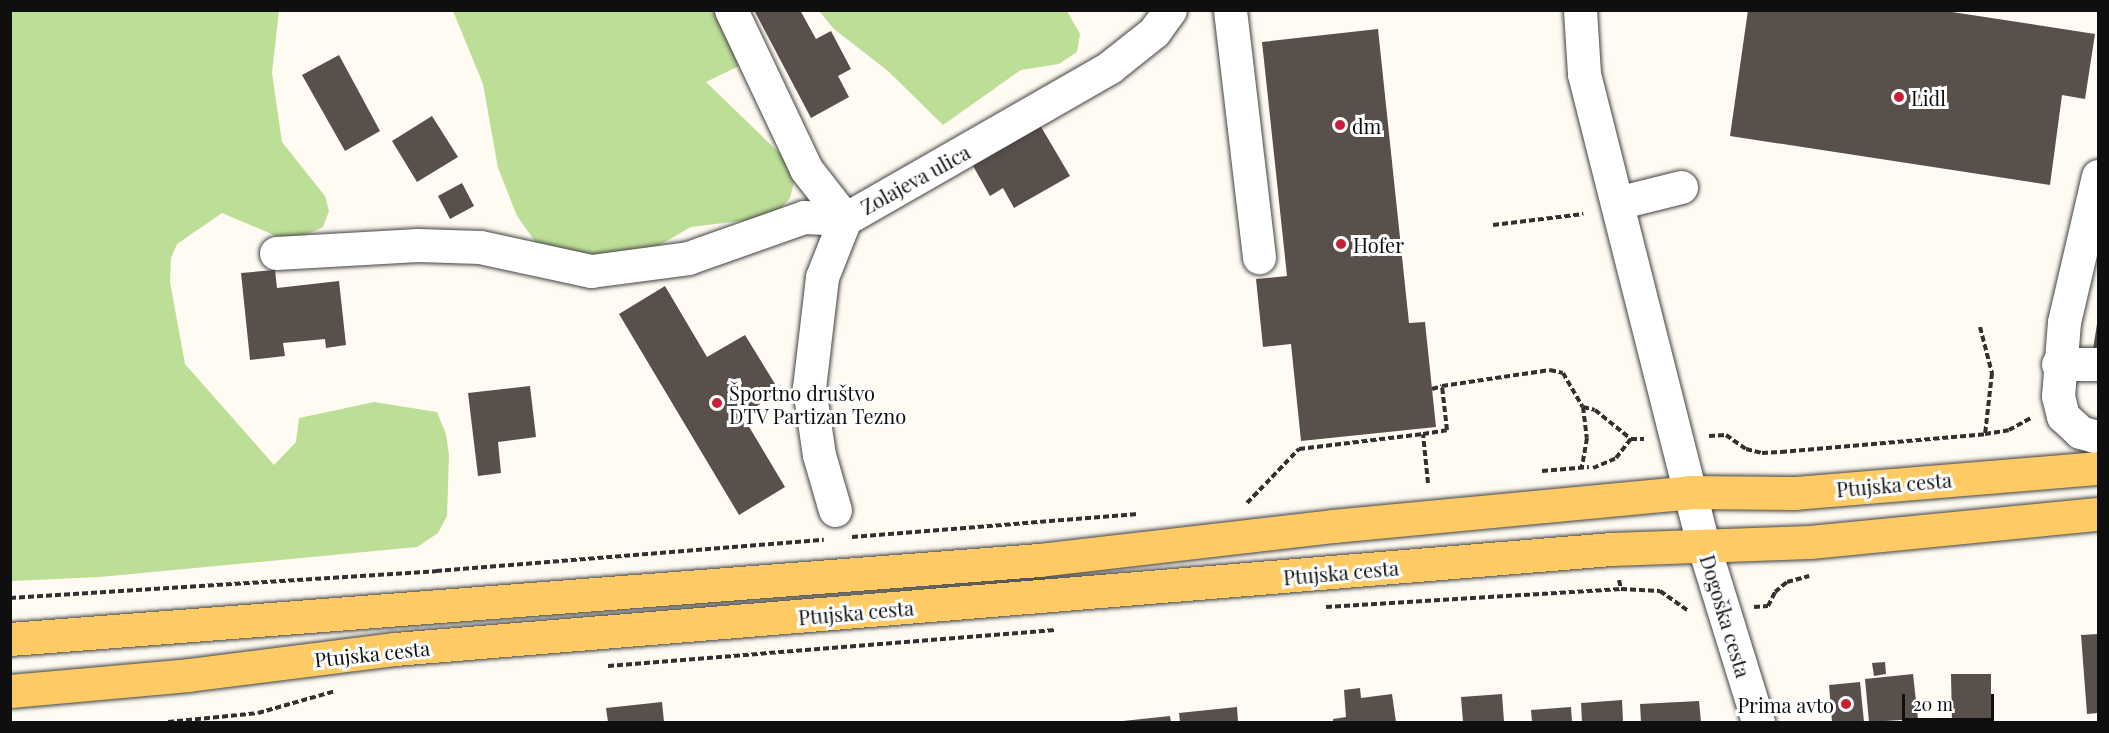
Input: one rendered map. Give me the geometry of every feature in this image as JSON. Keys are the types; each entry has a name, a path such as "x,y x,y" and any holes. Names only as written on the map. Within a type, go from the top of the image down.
{"main road":[{"name":"Ptujska cesta","path":"10,639 1039,560 1333,526 1690,492 1794,493 2098,468"},
{"name":"Ptujska cesta","path":"10,691 188,675 395,649 1542,554 1703,544 1810,542 2098,513"}],"street":[{"path":"731,10 806,170 845,219"},
{"name":"Zolajeva ulica","path":"837,529 819,455 809,388 812,341 822,277 845,219 1110,67 1154,32 1170,10"},
{"path":"1230,10 1259,257"},
{"path":"1580,10 1584,74 1617,203 1692,437 1690,492 1703,544"},
{"path":"2098,176 2084,225 2058,364 2047,406 2063,416 2080,432 2098,437"},
{"path":"1617,203 1681,187"},
{"path":"276,253 418,245 480,248 591,271 688,258 804,217 845,219"},
{"path":"2058,364 2098,364"},
{"name":"Dogoška cesta","path":"1703,544 1758,723"}],"path":[{"path":"1493,225 1582,214"},
{"path":"1980,327 1992,373 1985,434"},
{"path":"1432,389 1550,370 1563,373 1583,407 1587,438 1582,467"},
{"path":"1247,503 1299,449 1447,430 1442,386"},
{"path":"1692,437 1726,435 1746,449 1762,453 1985,434 2009,430 2047,406"},
{"path":"1583,407 1594,410 1630,439"},
{"path":"1423,434 1428,483"},
{"path":"1535,472 1592,467"},
{"path":"1416,484 1440,482"},
{"path":"1236,504 1258,502"},
{"path":"10,598 436,572 837,529 1147,513"},
{"path":"1754,608 1768,606 1775,592 1787,582 1819,573"},
{"path":"1315,608 1621,589"},
{"path":"604,667 1066,629"},
{"path":"168,723 258,713 341,690"}],"green space":[{"path":"10,11 279,11 272,73 282,142 325,196 329,211 323,227 299,238 281,238 222,213 177,244 171,258 170,282 185,364 274,465 296,442 299,418 374,402 437,412 446,434 449,455 447,516 438,533 417,547 100,577 11,581"},
{"path":"453,11 717,11 741,65 706,82 797,170 790,198 773,217 691,227 637,258 588,261 539,247 517,216 498,168 483,84"},
{"path":"819,11 1067,11 1080,34 1077,52 1059,64 1021,70 943,125 888,71 834,29"}],"building":[{"path":"754,10 800,10 816,39 831,31 851,69 838,76 849,97 811,118"},
{"name":"Lidl","path":"1748,10 1939,10 2095,34 2085,99 2062,95 2050,185 1730,136"},
{"path":"1378,29 1409,323 1425,322 1436,427 1301,441 1291,344 1263,347 1256,279 1287,276 1262,42"},
{"path":"339,55 380,131 345,151 302,75"},
{"path":"432,116 458,157 417,182 392,141"},
{"path":"1040,125 1070,176 1014,208 1003,188 990,196 972,164"},
{"path":"462,183 474,206 450,219 438,196"},
{"path":"275,270 277,288 339,281 346,345 326,348 325,339 283,343 285,356 250,360 241,273"},
{"name":"Športno društvo DTV Partizan Tezno","path":"665,286 707,357 745,335 780,392 742,415 785,487 739,515 619,314"},
{"path":"2098,324 2098,356 2092,355"},
{"path":"530,386 536,437 498,442 501,473 478,476 468,393"},
{"path":"2098,634 2098,713 2087,714 2081,635"},
{"path":"1885,662 1886,674 1874,676 1872,663"},
{"path":"1913,674 1918,719 1869,722 1865,679"},
{"path":"1951,674 1991,674 1991,721 1952,722"},
{"name":"Prima avto","path":"1860,682 1864,722 1832,722 1829,685"},
{"path":"1360,688 1361,698 1392,694 1396,722 1333,722 1333,719 1346,717 1344,690"},
{"path":"1502,694 1504,722 1463,722 1461,697"},
{"path":"1622,700 1623,722 1582,722 1581,703"},
{"path":"1699,701 1701,722 1641,722 1640,704"},
{"path":"662,702 664,722 608,722 606,708"},
{"path":"1237,707 1238,722 1180,722 1179,713"},
{"path":"1571,707 1572,722 1532,722 1531,710"},
{"path":"1170,716 1171,722 1123,722 1123,721"}],"place":[{"name":"Lidl","path":"1899,97"},
{"name":"dm","path":"1340,125"},
{"name":"Hofer","path":"1341,244"},
{"name":"Športno društvo DTV Partizan Tezno","path":"717,403"},
{"name":"Prima avto","path":"1846,704"}]}
